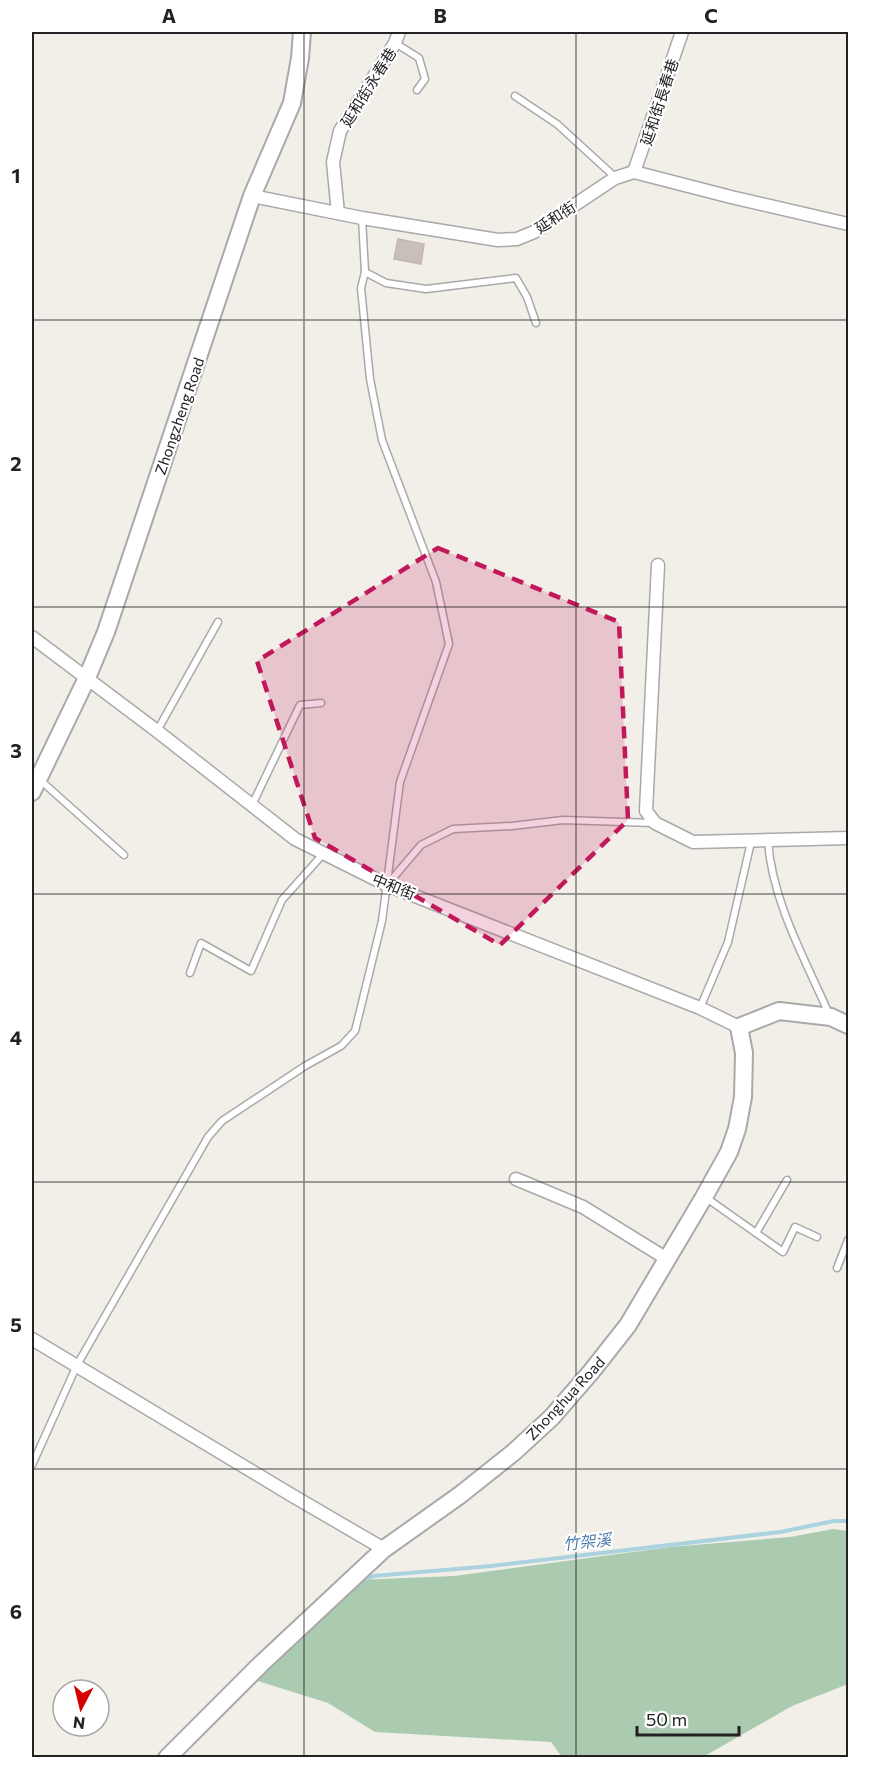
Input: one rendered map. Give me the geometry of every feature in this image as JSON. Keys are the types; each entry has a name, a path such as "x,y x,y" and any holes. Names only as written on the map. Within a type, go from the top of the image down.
{"street":[{"name":"Zhongzheng Road","path":"35,786 86,680 106,632 252,196 292,103 302,32"},
{"name":"延和街長春巷","path":"634,172 682,32"},
{"name":"延和街永春巷","path":"338,213 333,162 340,131 397,37"},
{"name":"延和街","path":"252,196 362,218 498,240 517,239 534,232 615,178 634,172"},
{"path":"634,172 849,224"},
{"path":"658,565 646,811 655,823 693,843 849,838"},
{"name":"中和街","path":"32,637 295,839 387,885 700,1008 739,1027"},
{"path":"739,1027 779,1011 831,1017 849,1025"},
{"name":"Zhonghua Road","path":"167,1758 261,1664 384,1548 460,1495 514,1452 552,1417 628,1325 729,1152 737,1129 743,1086 744,1053 739,1027"},
{"path":"516,1179 583,1207 667,1259"},
{"path":"32,1339 384,1548"}],"lane":[{"path":"397,37 419,57 425,79 417,90"},
{"path":"515,96 557,124 615,178"},
{"path":"32,1465 77,1365 208,1137 222,1120 305,1066 341,1046 355,1031 382,921 400,782 449,644 436,582 382,440 370,379 361,288 365,272 362,218"},
{"path":"365,272 386,283 426,289 516,278 527,297 536,323"},
{"path":"157,732 218,622"},
{"path":"252,806 300,705 321,703"},
{"path":"35,786 124,855"},
{"path":"387,885 421,845 453,829 512,826 563,819 655,823"},
{"path":"700,1008 728,942 751,842"},
{"path":"768,842 770,865 788,919 831,1017"},
{"path":"190,973 201,943 251,971 282,900 324,853"},
{"path":"756,1233 787,1180"},
{"path":"704,1197 783,1252 795,1227 817,1236"},
{"path":"837,1268 849,1240"}],"highlighted area":[{"path":"438,548 619,622 628,820 500,945 315,838 257,661"}],"green space":[{"path":"833,1529 848,1531 848,1684 792,1706 703,1757 562,1757 551,1742 375,1732 328,1703 258,1681 357,1580 454,1576 670,1547 790,1537"}],"building":[{"path":"398,239 424,244 421,264 394,259"}],"waterway":[{"name":"竹架溪","path":"359,1581 374,1576 491,1566 780,1532 834,1521 848,1521"}]}
